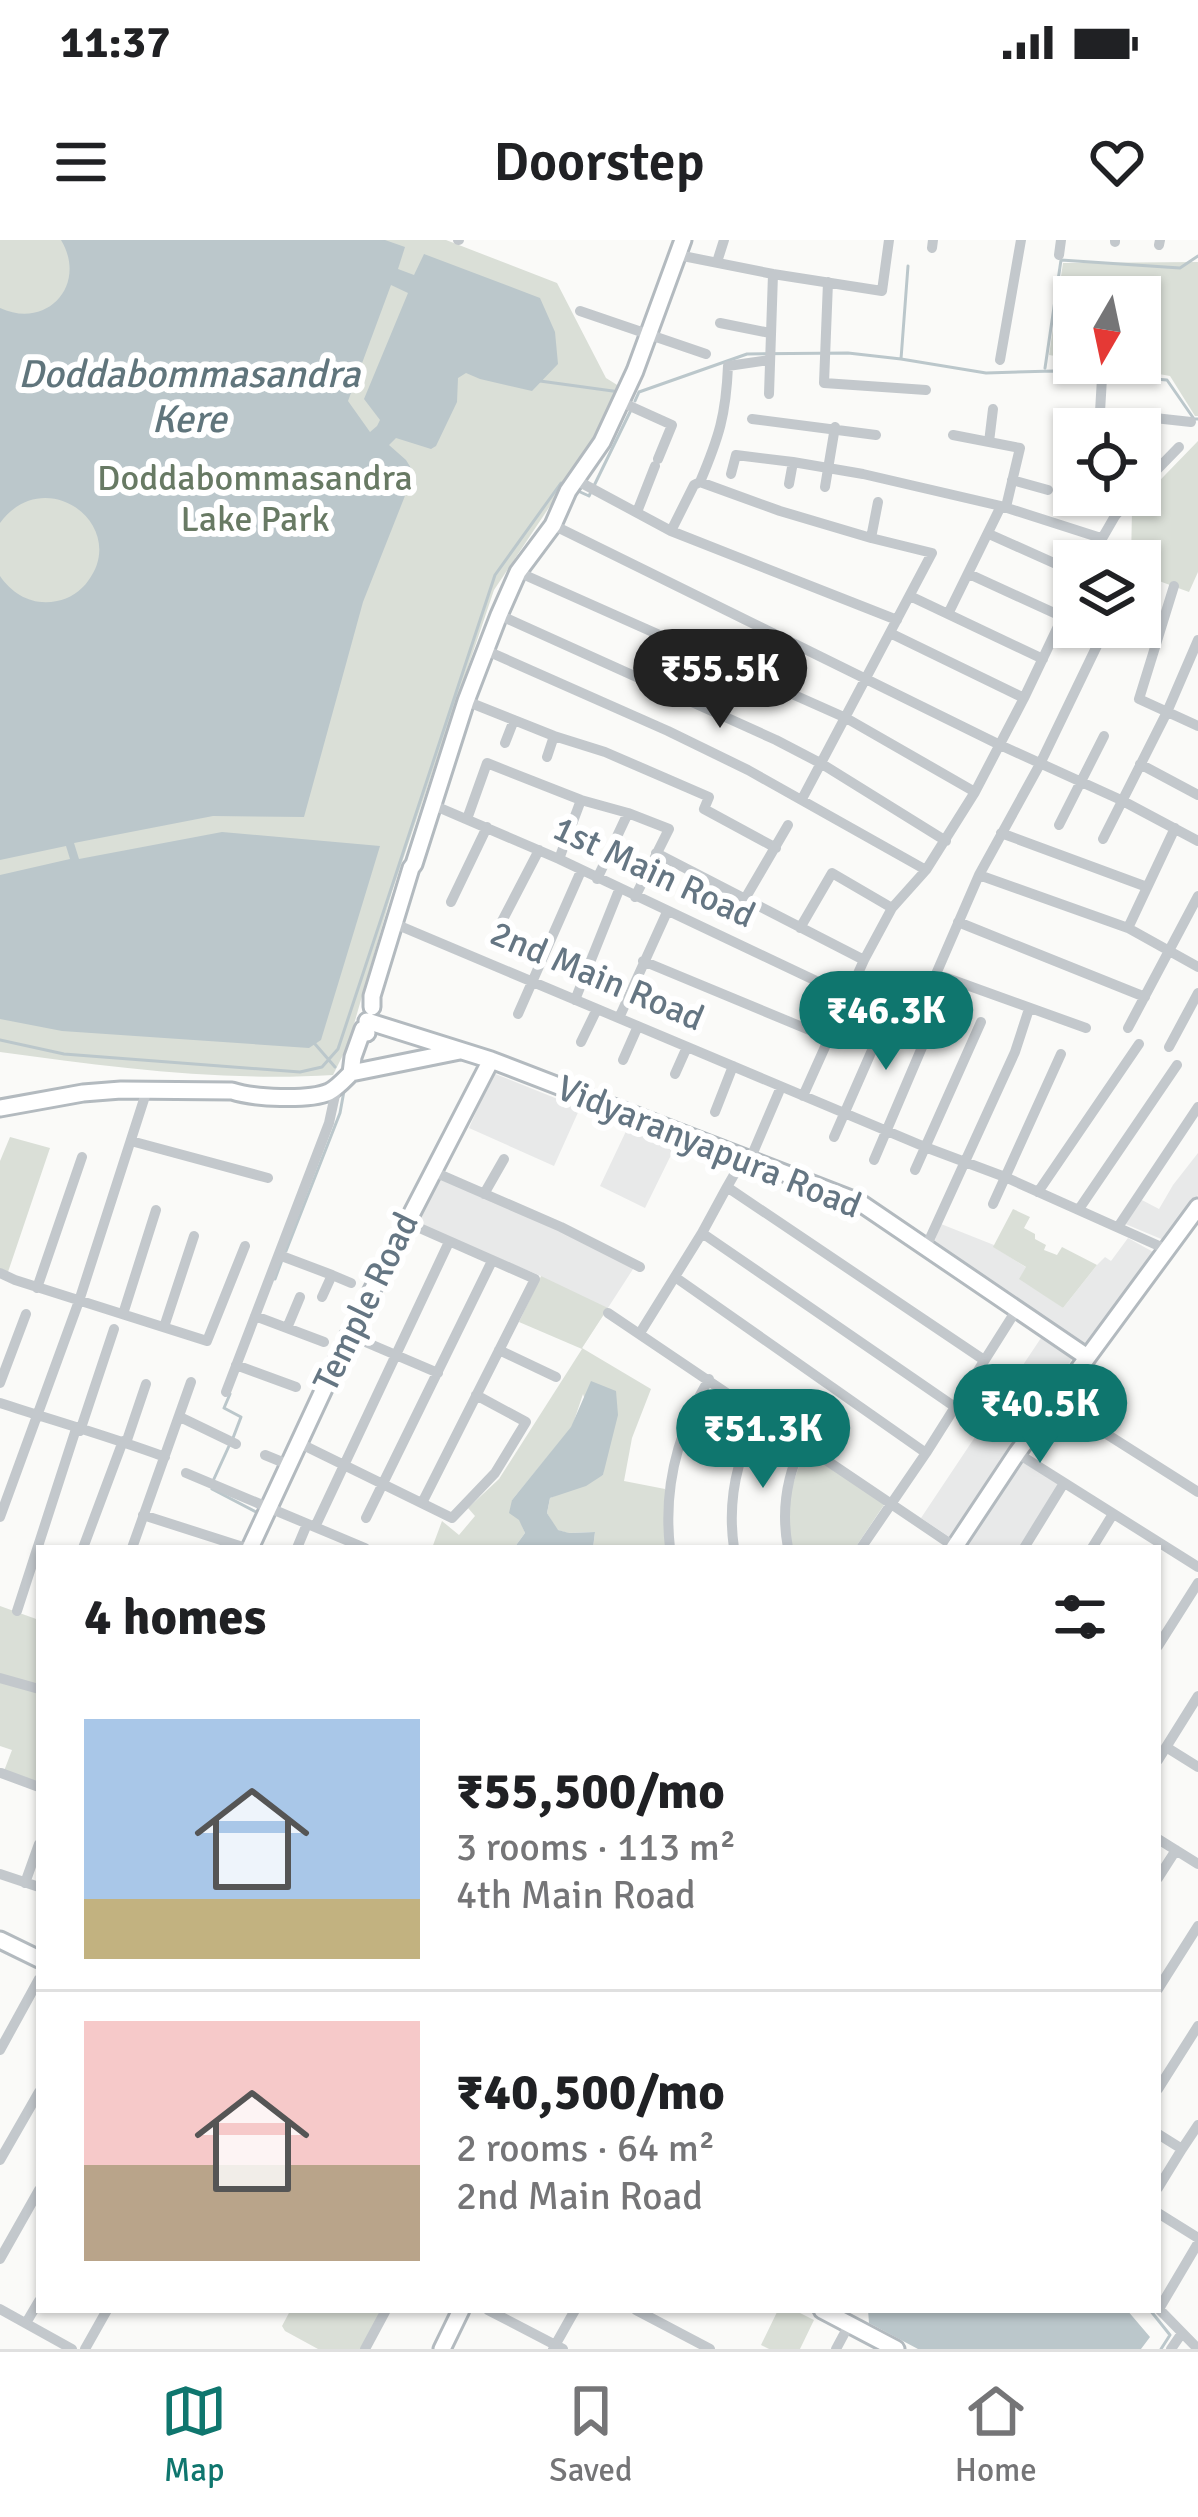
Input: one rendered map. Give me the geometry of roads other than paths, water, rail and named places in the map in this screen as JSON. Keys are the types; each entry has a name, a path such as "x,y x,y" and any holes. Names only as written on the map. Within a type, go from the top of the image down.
{"main road":[{"path":"368,1020 411,868 499,615 518,572 587,486 680,247"},
{"path":"0,1108 83,1093 338,1086 353,1068 363,1029 379,998 416,871 414,864"},
{"name":"Vidyaranyapura Road","path":"368,1020 490,1060 859,1202 1087,1357"},
{"path":"353,1068 464,1051"},
{"name":"Temple Road","path":"249,1545 349,1335 490,1060"},
{"path":"957,1545 1017,1454 1198,1207"},
{"path":"2,1946 36,1958"},
{"path":"442,2349 460,2313"},
{"path":"828,2313 896,2349"}],"street":[{"path":"717,262 724,240"},
{"path":"680,247 717,262 882,291 890,240"},
{"path":"1000,360 1021,240"},
{"path":"1059,255 1061,240"},
{"path":"770,394 773,274"},
{"path":"828,282 824,383 926,390"},
{"path":"580,311 706,354"},
{"path":"720,323 770,333"},
{"path":"671,531 719,437 727,406 728,366 769,356"},
{"path":"621,402 672,425 637,512"},
{"path":"989,442 993,409"},
{"path":"752,418 877,435"},
{"path":"1161,419 1191,422"},
{"path":"825,487 835,427"},
{"path":"948,614 1003,507 1020,448 953,435"},
{"path":"1161,465 1179,447"},
{"path":"731,474 736,455 863,474 1003,507 1101,538 1116,516"},
{"path":"789,484 793,463"},
{"path":"1012,480 1048,490"},
{"path":"700,482 780,511 932,553 802,799"},
{"path":"587,486 671,531 897,620"},
{"path":"871,538 878,502"},
{"path":"553,525 1198,841"},
{"path":"989,534 1053,563"},
{"path":"518,572 846,718 975,793"},
{"path":"969,574 1053,612"},
{"path":"1174,586 1139,699 1198,726"},
{"path":"910,596 1043,659"},
{"path":"499,615 776,740 946,841"},
{"path":"890,633 1024,698"},
{"path":"803,1096 864,959 892,908 926,870 975,793 1053,639"},
{"path":"1103,839 1198,640"},
{"path":"1086,1028 936,974 979,875 1096,648"},
{"path":"485,650 668,731 802,799 926,870"},
{"path":"466,701 710,797 704,809 776,848"},
{"path":"505,743 514,720"},
{"path":"547,757 554,736"},
{"path":"1059,825 1104,736"},
{"path":"467,819 488,763 669,829 635,897"},
{"path":"1140,764 1198,795"},
{"path":"559,859 581,800"},
{"name":"1st Main Road","path":"433,805 559,859 848,996"},
{"path":"597,879 628,813"},
{"path":"746,897 788,825"},
{"path":"451,902 487,827"},
{"path":"1128,928 1174,828"},
{"path":"1001,833 1147,887"},
{"path":"501,922 538,850"},
{"path":"656,854 864,959"},
{"path":"518,1014 580,871"},
{"path":"800,928 832,873 892,908"},
{"path":"979,875 1128,928 1198,968"},
{"path":"575,1000 619,890"},
{"path":"1128,1028 1198,896"},
{"path":"620,1018 667,912"},
{"path":"958,922 1145,997"},
{"name":"2nd Main Road","path":"400,926 1168,1250"},
{"path":"644,961 831,1039"},
{"path":"834,1137 898,991"},
{"path":"1169,1047 1198,993"},
{"path":"874,1160 940,1005"},
{"path":"581,1042 596,1009"},
{"path":"926,1247 1015,1052 1029,1009"},
{"path":"915,1170 981,1022"},
{"path":"623,1060 638,1026"},
{"path":"1038,1192 1139,1044"},
{"path":"675,1074 687,1047"},
{"path":"993,1204 1061,1054"},
{"path":"1079,1209 1177,1065"},
{"path":"715,1112 733,1066"},
{"path":"226,1392 282,1256 338,1086"},
{"path":"640,1333 746,1160 781,1087"},
{"path":"1,1513 80,1301 147,1090"},
{"path":"1118,1227 1198,1107"},
{"path":"131,1141 268,1178"},
{"path":"37,1288 82,1157"},
{"path":"484,1194 504,1159"},
{"path":"432,1171 640,1267"},
{"path":"727,1186 984,1360"},
{"path":"123,1314 156,1210"},
{"path":"406,1222 535,1279 422,1503"},
{"path":"702,1232 955,1407"},
{"path":"164,1328 194,1236"},
{"path":"300,1545 449,1242"},
{"path":"0,1274 207,1341 244,1246"},
{"path":"282,1256 351,1283"},
{"path":"366,1518 492,1261"},
{"path":"322,1297 332,1275"},
{"path":"675,1277 926,1453"},
{"path":"286,1328 300,1297"},
{"path":"863,1545 1017,1309"},
{"path":"0,1383 26,1313"},
{"path":"608,1313 951,1545"},
{"path":"258,1318 324,1342"},
{"path":"39,1545 114,1329"},
{"path":"349,1335 438,1372"},
{"path":"499,1350 556,1377"},
{"path":"239,1366 296,1387"},
{"path":"670,1545 673,1467 683,1430 709,1378"},
{"path":"133,1545 191,1382"},
{"path":"86,1545 146,1384"},
{"path":"297,1442 452,1518 496,1473 526,1422 476,1395"},
{"path":"1056,1402 1198,1492"},
{"path":"0,1403 165,1457"},
{"path":"734,1545 736,1474 760,1414"},
{"path":"180,1417 232,1442"},
{"path":"788,1545 785,1496 803,1443"},
{"path":"1017,1454 1158,1545"},
{"path":"265,1455 286,1464"},
{"path":"0,1472 13,1478"},
{"path":"186,1473 265,1513 311,1525 348,1545"},
{"path":"1026,1545 1064,1483"},
{"path":"1093,1545 1113,1514"},
{"path":"143,1515 238,1545"},
{"path":"1161,1547 1198,1567"},
{"path":"17,1611 36,1555"},
{"path":"1161,1641 1198,1583"},
{"path":"0,1678 36,1688"},
{"path":"1161,1755 1198,1696"},
{"path":"1166,1747 1198,1767"},
{"path":"2,1774 36,1786"},
{"path":"1161,1841 1198,1864"},
{"path":"1161,1873 1176,1850"},
{"path":"26,1882 36,1853"},
{"path":"0,1874 36,1886"},
{"path":"1161,1984 1198,1926"},
{"path":"0,2050 36,1984"},
{"path":"1161,2085 1198,2026"},
{"path":"0,2160 36,2097"},
{"path":"1161,2183 1198,2125"},
{"path":"1161,2136 1182,2149"},
{"path":"0,2259 36,2195"},
{"path":"1161,2215 1198,2241 1161,2305"},
{"path":"0,2229 13,2236"},
{"path":"26,2323 36,2306"},
{"path":"1161,2310 1198,2349"},
{"path":"0,2327 3,2311 72,2349"},
{"path":"86,2349 105,2313"},
{"path":"364,2349 384,2313"},
{"path":"494,2313 558,2348 574,2313"},
{"path":"642,2313 710,2349"},
{"path":"836,2349 850,2323"},
{"path":"1171,2349 1182,2333"}],"water":[{"name":"Doddabommasandra Kere","path":"61,240 385,240 405,247 398,269 414,275 424,254 540,298 555,332 558,364 532,391 466,373 458,378 457,402 436,446 431,449 396,438 389,445 414,473 363,602 304,817 213,816 74,843 79,859 222,832 380,846 321,1040 309,1048 62,1031 0,1019 0,875 70,859 66,846 0,860 0,576 17,594 32,600 66,598 88,581 98,560 98,540 77,508 59,500 39,498 18,506 0,523 0,308 33,313 47,308 66,287 68,257","holes":["391,285 408,293 364,399 380,420 370,432 348,401"]},
{"path":"591,1381 616,1391 618,1415 603,1475 550,1498 547,1513 558,1530 595,1532 593,1545 516,1545 525,1533 509,1513 512,1500 571,1427"},
{"path":"868,2313 1130,2313 1150,2337 1141,2349 918,2349 869,2323"}],"waterway":[{"path":"1045,368 1061,260 1180,268 1198,256"},
{"path":"901,359 908,266"},
{"path":"635,401 639,392 747,354 848,353 986,373 1053,371"},
{"path":"1161,380 1167,380 1198,419"},
{"path":"540,381 620,392"},
{"path":"578,491 589,496 631,410"},
{"path":"0,1040 64,1054 300,1072 322,1067 338,1049 495,575 563,485"},
{"path":"315,1044 335,1067"},
{"path":"286,1251 340,1113 344,1091"},
{"path":"275,1279 282,1260"},
{"path":"230,1394 224,1408 241,1417 233,1438"},
{"path":"213,1481 229,1446"},
{"path":"212,1489 256,1512"},
{"path":"1152,2313 1170,2335 1161,2349"}],"park label":[{"name":"Doddabommasandra Lake Park","path":"255,498"}]}
